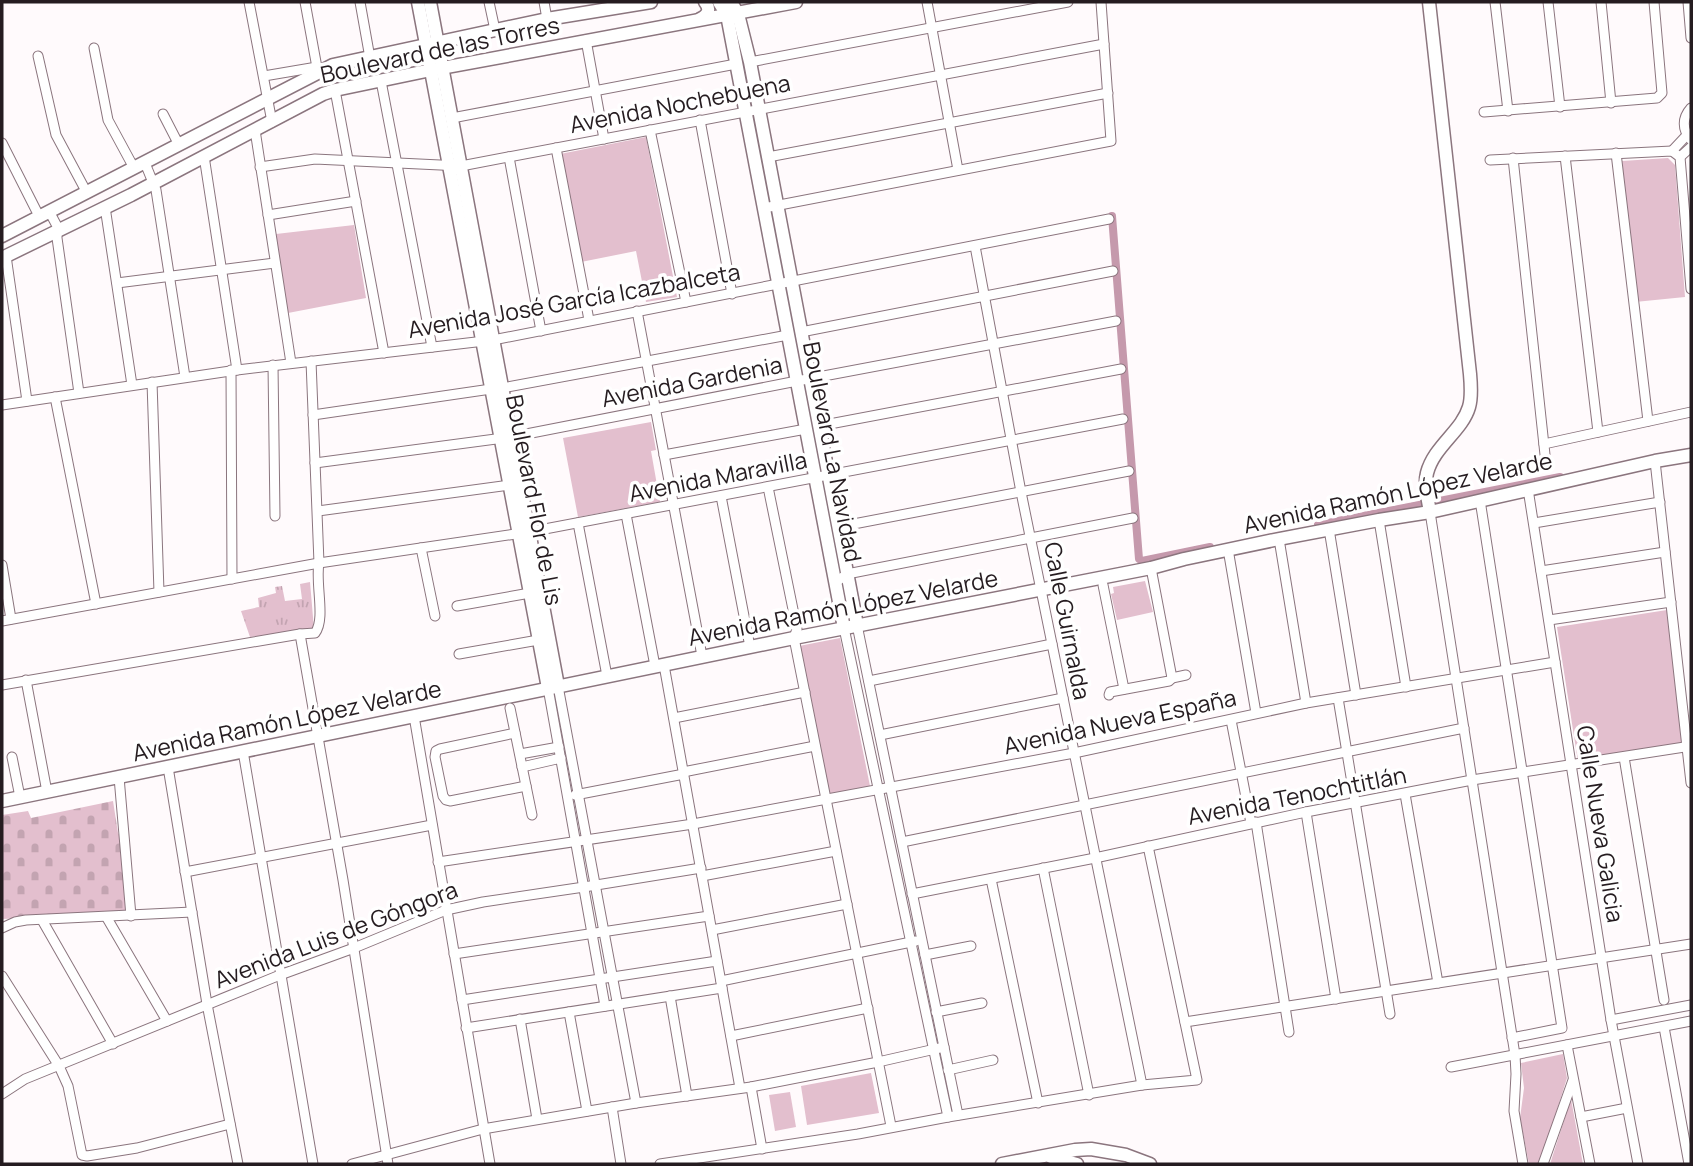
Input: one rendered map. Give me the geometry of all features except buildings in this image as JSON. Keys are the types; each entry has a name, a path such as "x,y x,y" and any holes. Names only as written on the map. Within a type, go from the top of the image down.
{"street":[{"path":"249,2 272,122"},
{"path":"264,76 317,70 305,2"},
{"path":"360,2 370,58"},
{"name":"Boulevard Flor de Lis","path":"418,2 432,43 553,687 578,794 636,1103"},
{"name":"Boulevard Flor de Lis","path":"430,2 432,43"},
{"path":"489,2 495,30"},
{"path":"544,2 547,19"},
{"name":"Boulevard de las Torres","path":"2,236 317,70 601,5 651,2"},
{"path":"697,21 709,12 705,2"},
{"name":"Boulevard La Navidad","path":"719,2 734,8 743,63 745,111 770,207 795,333 822,477 836,582 869,681 944,1047 953,1116"},
{"name":"Boulevard de las Torres","path":"4,257 335,90 586,40 697,21 734,8 758,9 796,2"},
{"path":"927,2 958,170"},
{"path":"452,118 1068,2"},
{"path":"770,207 1111,141 1101,2"},
{"path":"1429,2 1471,398 1464,419 1433,458 1426,475 1515,1055 1515,1121 1523,1164"},
{"path":"1495,2 1508,111"},
{"path":"1548,2 1560,107"},
{"path":"1601,2 1611,103"},
{"path":"1484,112 1654,100 1662,93 1654,2"},
{"path":"1688,2 1691,38"},
{"path":"586,40 604,139"},
{"name":"Avenida Nochebuena","path":"260,167 309,159 455,167 1104,44"},
{"path":"94,48 108,120 156,190 185,377"},
{"path":"38,56 55,135 87,193"},
{"name":"Boulevard La Navidad","path":"743,63 759,108 768,157 770,207"},
{"name":"Boulevard Flor de Lis","path":"437,69 452,118 455,167"},
{"path":"382,80 432,346"},
{"path":"335,90 384,353"},
{"path":"768,157 1108,93"},
{"path":"1691,108 1684,122 1689,137 1677,154 1691,289"},
{"path":"163,114 179,145"},
{"path":"700,120 732,294"},
{"path":"255,130 291,363"},
{"path":"650,130 686,302"},
{"path":"2,143 44,214 57,226 79,393"},
{"path":"1490,160 1616,153 1677,154 1691,147"},
{"path":"556,148 589,320"},
{"path":"1616,153 1648,421"},
{"path":"204,156 234,370 232,579"},
{"path":"1565,156 1598,432"},
{"path":"509,157 541,331"},
{"path":"1513,158 1546,464"},
{"path":"268,215 356,201"},
{"path":"105,207 132,385"},
{"name":"Avenida José García Icazbalceta","path":"2,405 234,370 488,340 1109,219"},
{"name":"Calle Guirnalda","path":"975,246 1030,538 1142,1085"},
{"path":"4,257 27,401"},
{"path":"117,283 275,262"},
{"path":"313,415 497,388 1113,271"},
{"path":"637,311 702,656"},
{"name":"Avenida Gardenia","path":"315,463 506,438 1116,321"},
{"path":"2,685 315,633 319,627 319,563 311,361"},
{"path":"273,365 275,516"},
{"path":"664,455 1121,369"},
{"path":"152,382 159,592"},
{"path":"55,397 96,604"},
{"path":"1544,444 1691,412"},
{"name":"Avenida Maravilla","path":"6,620 319,563 524,533 1123,419"},
{"name":"Boulevard Flor de Lis","path":"506,438 510,485 524,533 530,593 544,639"},
{"name":"Avenida Ramón López Velarde","path":"2,801 1040,587 1379,520 1429,506 1480,500 1655,460 1691,455"},
{"path":"1655,460 1689,746 1691,783"},
{"path":"838,527 1129,471"},
{"name":"Boulevard La Navidad","path":"822,477 838,527 847,574 850,626 878,790 933,1050 953,1116"},
{"path":"318,511 510,485"},
{"path":"768,487 796,629 794,638 891,1126"},
{"name":"Calle Nueva Galicia","path":"1528,489 1611,1020 1638,1164"},
{"path":"722,496 750,647"},
{"path":"1480,500 1562,1028 1512,1038"},
{"path":"1534,523 1660,502"},
{"path":"626,514 659,665 674,719 740,1088"},
{"path":"836,582 847,574 1133,518"},
{"path":"1379,520 1406,687"},
{"path":"578,523 607,676"},
{"path":"1329,529 1356,695"},
{"path":"1279,539 1306,703"},
{"path":"421,548 435,617"},
{"path":"1228,549 1256,713"},
{"path":"1541,571 1665,552"},
{"path":"2,565 6,620"},
{"path":"1145,566 1172,678"},
{"path":"1103,585 1124,689"},
{"path":"457,606 530,593"},
{"path":"1549,620 1671,602"},
{"path":"299,634 337,843 388,1159"},
{"path":"459,654 544,639"},
{"path":"869,681 1052,644"},
{"name":"Avenida Nueva España","path":"439,862 693,824 1074,753 1306,703 1555,662"},
{"path":"1109,695 1110,692 1186,675"},
{"path":"26,680 47,792"},
{"name":"Boulevard Flor de Lis","path":"553,687 559,747 605,1006"},
{"path":"674,719 805,692"},
{"path":"880,735 1063,698"},
{"path":"1338,698 1390,1014"},
{"path":"510,708 532,815"},
{"path":"414,716 490,1164"},
{"path":"1231,720 1253,823 1289,1031"},
{"path":"902,842 1464,728"},
{"path":"515,733 440,748 435,757 440,783 443,796 450,801 526,786"},
{"path":"568,796 816,746"},
{"name":"Avenida Tenochtitlán","path":"912,894 1472,780 1689,746"},
{"path":"520,754 559,747"},
{"path":"243,751 313,1164"},
{"path":"12,757 20,797"},
{"path":"1624,757 1664,1000"},
{"path":"522,767 561,758"},
{"path":"168,767 207,1004 238,1164"},
{"path":"119,777 131,916"},
{"path":"1405,794 1438,983"},
{"path":"1306,812 1336,999"},
{"path":"185,872 432,825"},
{"path":"660,1164 858,1134 891,1126 1142,1085 1196,1080 1148,846"},
{"name":"Avenida Luis de Góngora","path":"2,1094 25,1079 446,910 595,885 836,851"},
{"path":"1043,869 1089,1095"},
{"path":"992,879 1038,1103"},
{"path":"712,930 847,904"},
{"path":"2,928 15,922 192,912"},
{"path":"454,954 709,916"},
{"path":"107,918 167,1021"},
{"path":"43,920 113,1044"},
{"path":"466,1028 670,996 922,940"},
{"path":"1185,1022 1691,944"},
{"path":"925,955 971,946"},
{"path":"462,1000 718,961"},
{"path":"2,976 59,1066 68,1086 84,1156 137,1148 230,1124"},
{"path":"670,996 687,1096"},
{"path":"936,1012 982,1003"},
{"path":"1611,1020 1691,1005"},
{"path":"731,1036 868,1008"},
{"path":"569,1012 587,1111"},
{"path":"520,1019 537,1119"},
{"path":"1451,1067 1691,1021"},
{"path":"1664,1027 1689,1164"},
{"path":"1567,1045 1590,1164"},
{"path":"352,1164 388,1159 483,1129 751,1087 944,1047"},
{"path":"948,1070 993,1060"},
{"path":"1543,1164 1574,1079"},
{"path":"751,1087 762,1149"},
{"path":"612,1107 621,1164"},
{"path":"1581,1117 1627,1108"},
{"path":"1002,1164 1091,1149 1126,1155 1150,1164"},
{"path":"1047,1156 1077,1164"}],"green space":[{"path":"646,137 677,297 646,302 636,251 581,262 560,154"},
{"path":"1668,158 1675,165 1685,297 1635,302 1622,161"},
{"path":"354,225 366,298 288,313 276,234"},
{"path":"651,422 656,450 651,451 660,502 578,517 563,438"},
{"path":"1145,581 1153,612 1117,620 1111,594 1114,593 1113,587"},
{"path":"310,582 314,629 250,637 241,611 259,607 258,598 276,593 275,587 282,586 285,601 302,599 300,584"},
{"path":"1667,610 1684,745 1578,762 1557,627"},
{"path":"840,638 870,786 830,794 799,646"},
{"path":"113,801 121,837 126,914 2,919 2,815 28,811 31,818"},
{"path":"1563,1054 1567,1078 1540,1164 1529,1164 1520,1118 1524,1088 1521,1063"},
{"path":"871,1073 879,1113 807,1125 801,1086"},
{"path":"790,1092 796,1127 775,1131 769,1095"},
{"path":"1571,1099 1583,1164 1550,1164"}],"waterway":[{"path":"1112,216 1139,559 1142,561 1210,547"},
{"path":"1318,525 1560,477"}]}
